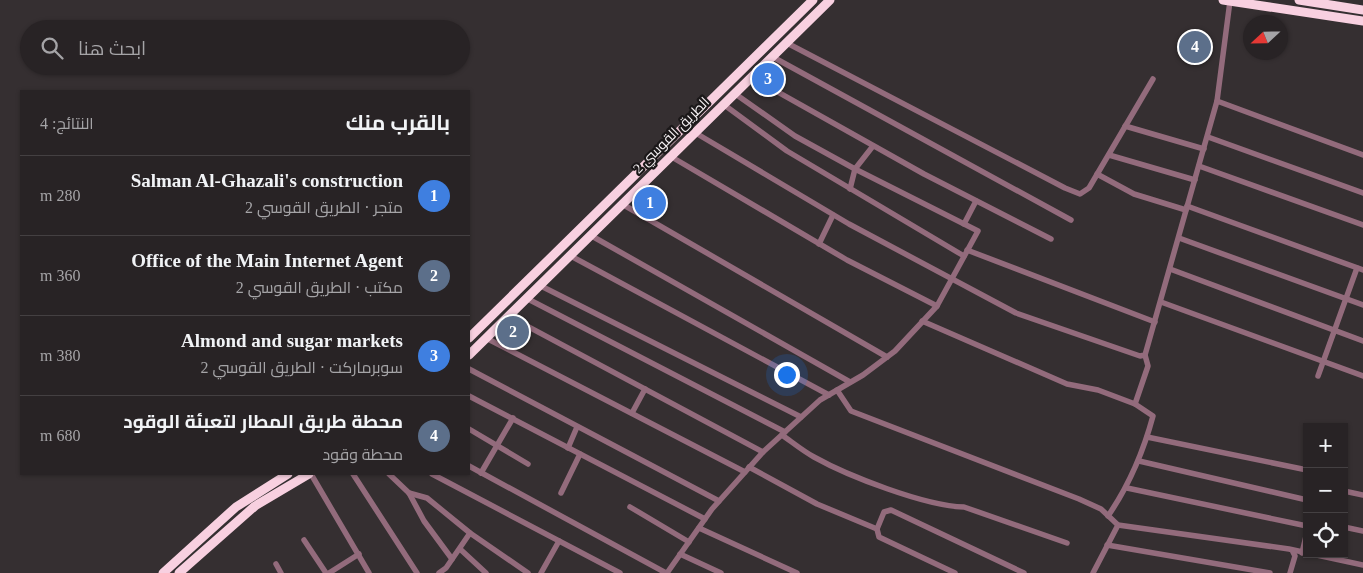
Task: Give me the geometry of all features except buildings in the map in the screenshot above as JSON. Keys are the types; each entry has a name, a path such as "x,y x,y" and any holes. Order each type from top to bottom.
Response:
{"highway":[{"name":"الطريق القوسي 2","path":"470,337 813,0"},
{"name":"الطريق القوسي 2","path":"470,354 830,0"},
{"path":"1226,0 1363,21"},
{"path":"1299,0 1363,10"},
{"path":"618,192 623,202"},
{"path":"606,204 613,212"},
{"path":"163,573 236,507 286,475"},
{"path":"179,573 190,569 255,506 308,475"}],"street":[{"path":"1135,404 1148,366 1145,355 1218,101 1226,0"},
{"path":"786,42 1080,194 1089,188 1153,79"},
{"path":"771,56 1071,220"},
{"path":"750,77 873,146 1051,240"},
{"path":"470,467 667,573 719,501 763,452 801,417 829,395 887,357 937,306 978,230 855,169 795,136 734,93"},
{"path":"1218,101 1363,155"},
{"path":"723,104 787,152 966,253 1155,322"},
{"path":"1125,126 1204,149"},
{"path":"694,132 833,215 950,280 1016,313 1140,356 1145,355"},
{"path":"1208,137 1363,194"},
{"path":"850,189 855,169 873,146"},
{"path":"1109,155 1195,180"},
{"path":"670,156 819,244 937,306"},
{"path":"1199,166 1363,225"},
{"path":"1097,174 1134,194 1187,208 1360,269 1346,299 1318,376"},
{"path":"964,224 976,201"},
{"path":"623,202 887,357"},
{"path":"819,244 833,215"},
{"path":"590,235 850,382"},
{"path":"1178,238 1363,305"},
{"path":"569,255 829,395"},
{"path":"1170,269 1363,341"},
{"path":"539,285 801,417"},
{"path":"526,298 783,434 813,457 888,488 949,507 964,507 1067,543"},
{"path":"1161,302 1363,376"},
{"path":"508,316 763,452"},
{"path":"922,322 1067,384 1098,390 1135,404 1152,416 1139,461 1127,488 1108,516"},
{"path":"486,338 632,413 817,504 877,529"},
{"path":"470,370 719,501"},
{"path":"632,413 644,389"},
{"path":"837,390 851,411 1079,499 1101,509 1118,525 1290,549 1293,552 1302,554 1363,565"},
{"path":"470,396 705,519"},
{"path":"481,473 513,418"},
{"path":"568,448 577,427"},
{"path":"470,430 528,464"},
{"path":"1147,437 1303,469"},
{"path":"561,493 580,454"},
{"path":"1139,461 1303,499"},
{"path":"311,475 369,573"},
{"path":"354,475 417,573"},
{"path":"390,475 409,493 424,521 452,559"},
{"path":"434,475 620,573"},
{"path":"1127,488 1303,525"},
{"path":"1348,492 1363,495"},
{"path":"409,493 427,498 470,533 528,573"},
{"path":"630,507 689,542"},
{"path":"955,573 879,537 877,529 884,512 890,510 1024,573"},
{"path":"1100,573 1093,572 1118,525"},
{"path":"699,528 797,573"},
{"path":"1348,528 1363,531"},
{"path":"438,573 448,570 452,559 470,533"},
{"path":"304,540 328,573 359,554"},
{"path":"541,573 559,541"},
{"path":"1107,546 1270,573"},
{"path":"460,549 486,573"},
{"path":"1302,554 1303,550"},
{"path":"1290,573 1295,556 1293,552"},
{"path":"680,554 720,573"},
{"path":"276,564 281,573"}],"place":[{"name":"محطة طريق المطار لتعبئة الوقود","path":"1195,47"},
{"name":"Almond and sugar markets","path":"768,79"},
{"name":"Salman Al-Ghazali's construction","path":"650,203"},
{"name":"Office of the Main Internet Agent","path":"513,332"}]}
